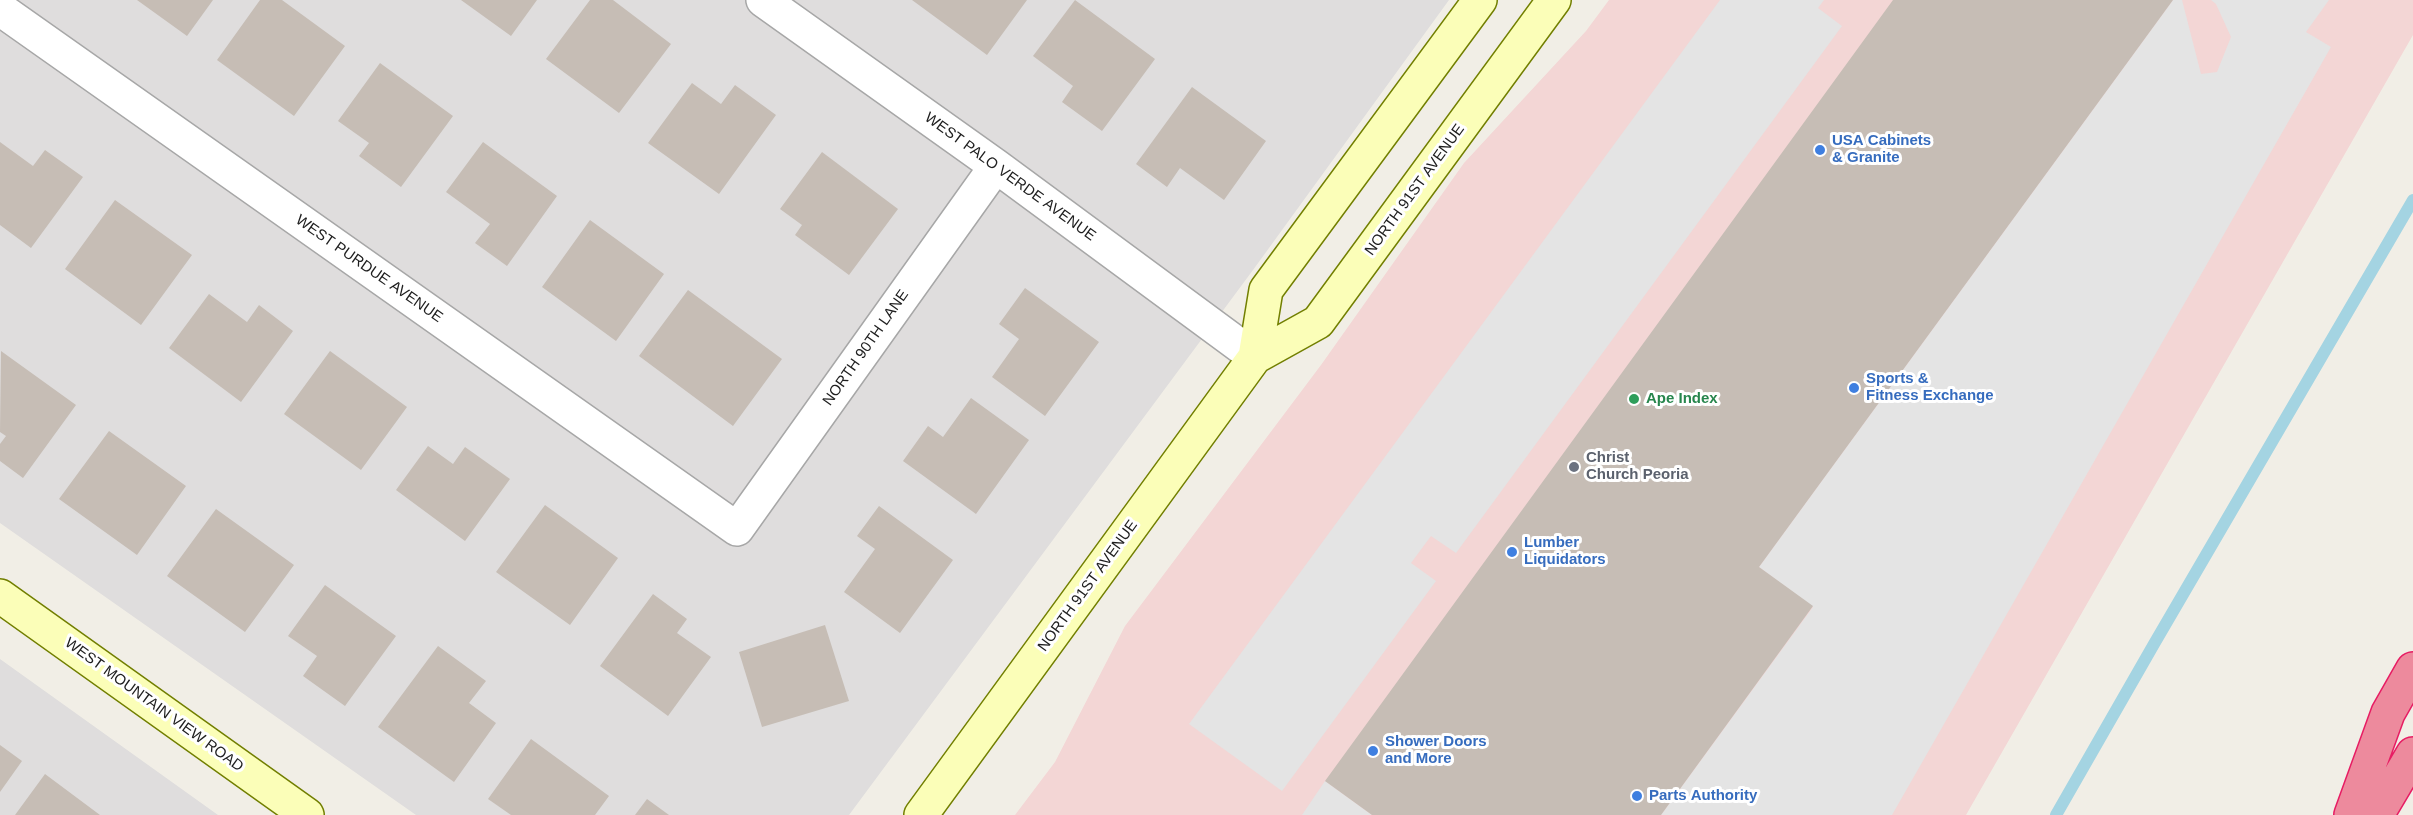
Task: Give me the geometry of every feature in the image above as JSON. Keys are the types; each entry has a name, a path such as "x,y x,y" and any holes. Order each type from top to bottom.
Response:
{"highway":[{"path":"2351,815 2388,713 2413,669"},
{"path":"2377,815 2413,754"}],"main road":[{"name":"NORTH 91ST AVENUE","path":"1254,357 1266,290 1480,0"},
{"name":"NORTH 91ST AVENUE","path":"921,815 1254,357 1318,322 1554,0"},
{"name":"WEST MOUNTAIN VIEW ROAD","path":"0,596 307,815"}],"street":[{"name":"WEST PALO VERDE AVENUE","path":"763,0 996,166 1254,357"},
{"name":"WEST PURDUE AVENUE","path":"0,9 737,530"},
{"name":"NORTH 90TH LANE","path":"737,530 996,166"}],"shaded area":[{"path":"0,0 1449,0 1253,270 849,815 416,815 0,523"},
{"path":"1609,0 2413,0 2413,35 1966,815 1015,815 1055,762 1125,626 1321,365 1464,163 1586,31"},
{"path":"1720,0 1824,0 1818,8 1842,26 1456,553 1431,536 1411,563 1436,581 1282,791 1189,724"},
{"path":"2173,0 2182,0 2201,74 2217,72 2231,37 2216,4 2211,0 2329,0 2306,32 2331,47 1892,815 1661,815 1813,607 1759,567"},
{"path":"0,659 218,815 0,815"},
{"path":"1325,781 1372,815 1302,815"}],"building":[{"path":"137,0 213,0 187,36"},
{"path":"260,0 282,0 345,46 294,116 217,60"},
{"path":"461,0 537,0 511,36"},
{"path":"590,0 613,0 671,44 619,113 546,59"},
{"path":"912,0 1027,0 987,55"},
{"path":"1075,0 1155,59 1102,131 1062,102 1073,86 1033,56"},
{"path":"1893,0 2173,0 1759,567 1813,606 1661,815 1372,815 1325,781"},
{"path":"380,63 453,116 401,187 359,156 369,143 338,121"},
{"path":"692,83 721,104 735,85 776,115 719,194 648,143"},
{"path":"1192,87 1266,141 1224,200 1180,168 1167,187 1136,164"},
{"path":"0,142 33,166 45,150 83,177 31,248 0,225"},
{"path":"483,142 557,196 507,266 475,243 490,224 446,192"},
{"path":"822,152 898,209 849,275 795,235 802,225 780,209"},
{"path":"115,200 192,255 141,325 65,269"},
{"path":"590,220 664,274 616,341 542,287"},
{"path":"1025,288 1099,342 1045,416 992,377 1019,339 999,324"},
{"path":"688,290 782,359 733,426 639,356"},
{"path":"209,294 247,322 259,305 293,331 241,402 169,348"},
{"path":"1,351 76,405 23,478 0,461 0,444 6,436 0,432"},
{"path":"330,351 407,407 361,470 284,414"},
{"path":"971,398 1029,440 976,514 903,461 928,426 943,437"},
{"path":"109,431 186,486 137,555 59,499"},
{"path":"428,446 453,464 465,447 510,479 465,541 396,490"},
{"path":"545,505 618,558 570,625 496,572"},
{"path":"879,506 953,560 900,633 844,592 875,549 857,536"},
{"path":"216,509 294,565 245,632 167,576"},
{"path":"325,585 396,636 345,706 303,676 317,656 288,636"},
{"path":"653,594 687,619 677,633 711,657 668,716 600,666"},
{"path":"825,625 849,701 762,727 739,652"},
{"path":"438,646 486,681 469,703 496,723 454,782 378,727"},
{"path":"531,739 609,796 595,815 511,815 488,799"},
{"path":"0,745 22,761 0,792"},
{"path":"45,774 100,815 15,815"},
{"path":"647,799 669,815 635,815"}],"waterway":[{"path":"2056,815 2413,200"}],"place":[{"name":"USA Cabinets & Granite","path":"1820,150"},
{"name":"Sports & Fitness Exchange","path":"1854,388"},
{"name":"Ape Index","path":"1634,399"},
{"name":"Christ Church Peoria","path":"1574,467"},
{"name":"Lumber Liquidators","path":"1512,552"},
{"name":"Shower Doors and More","path":"1373,751"},
{"name":"Parts Authority","path":"1637,796"}]}
